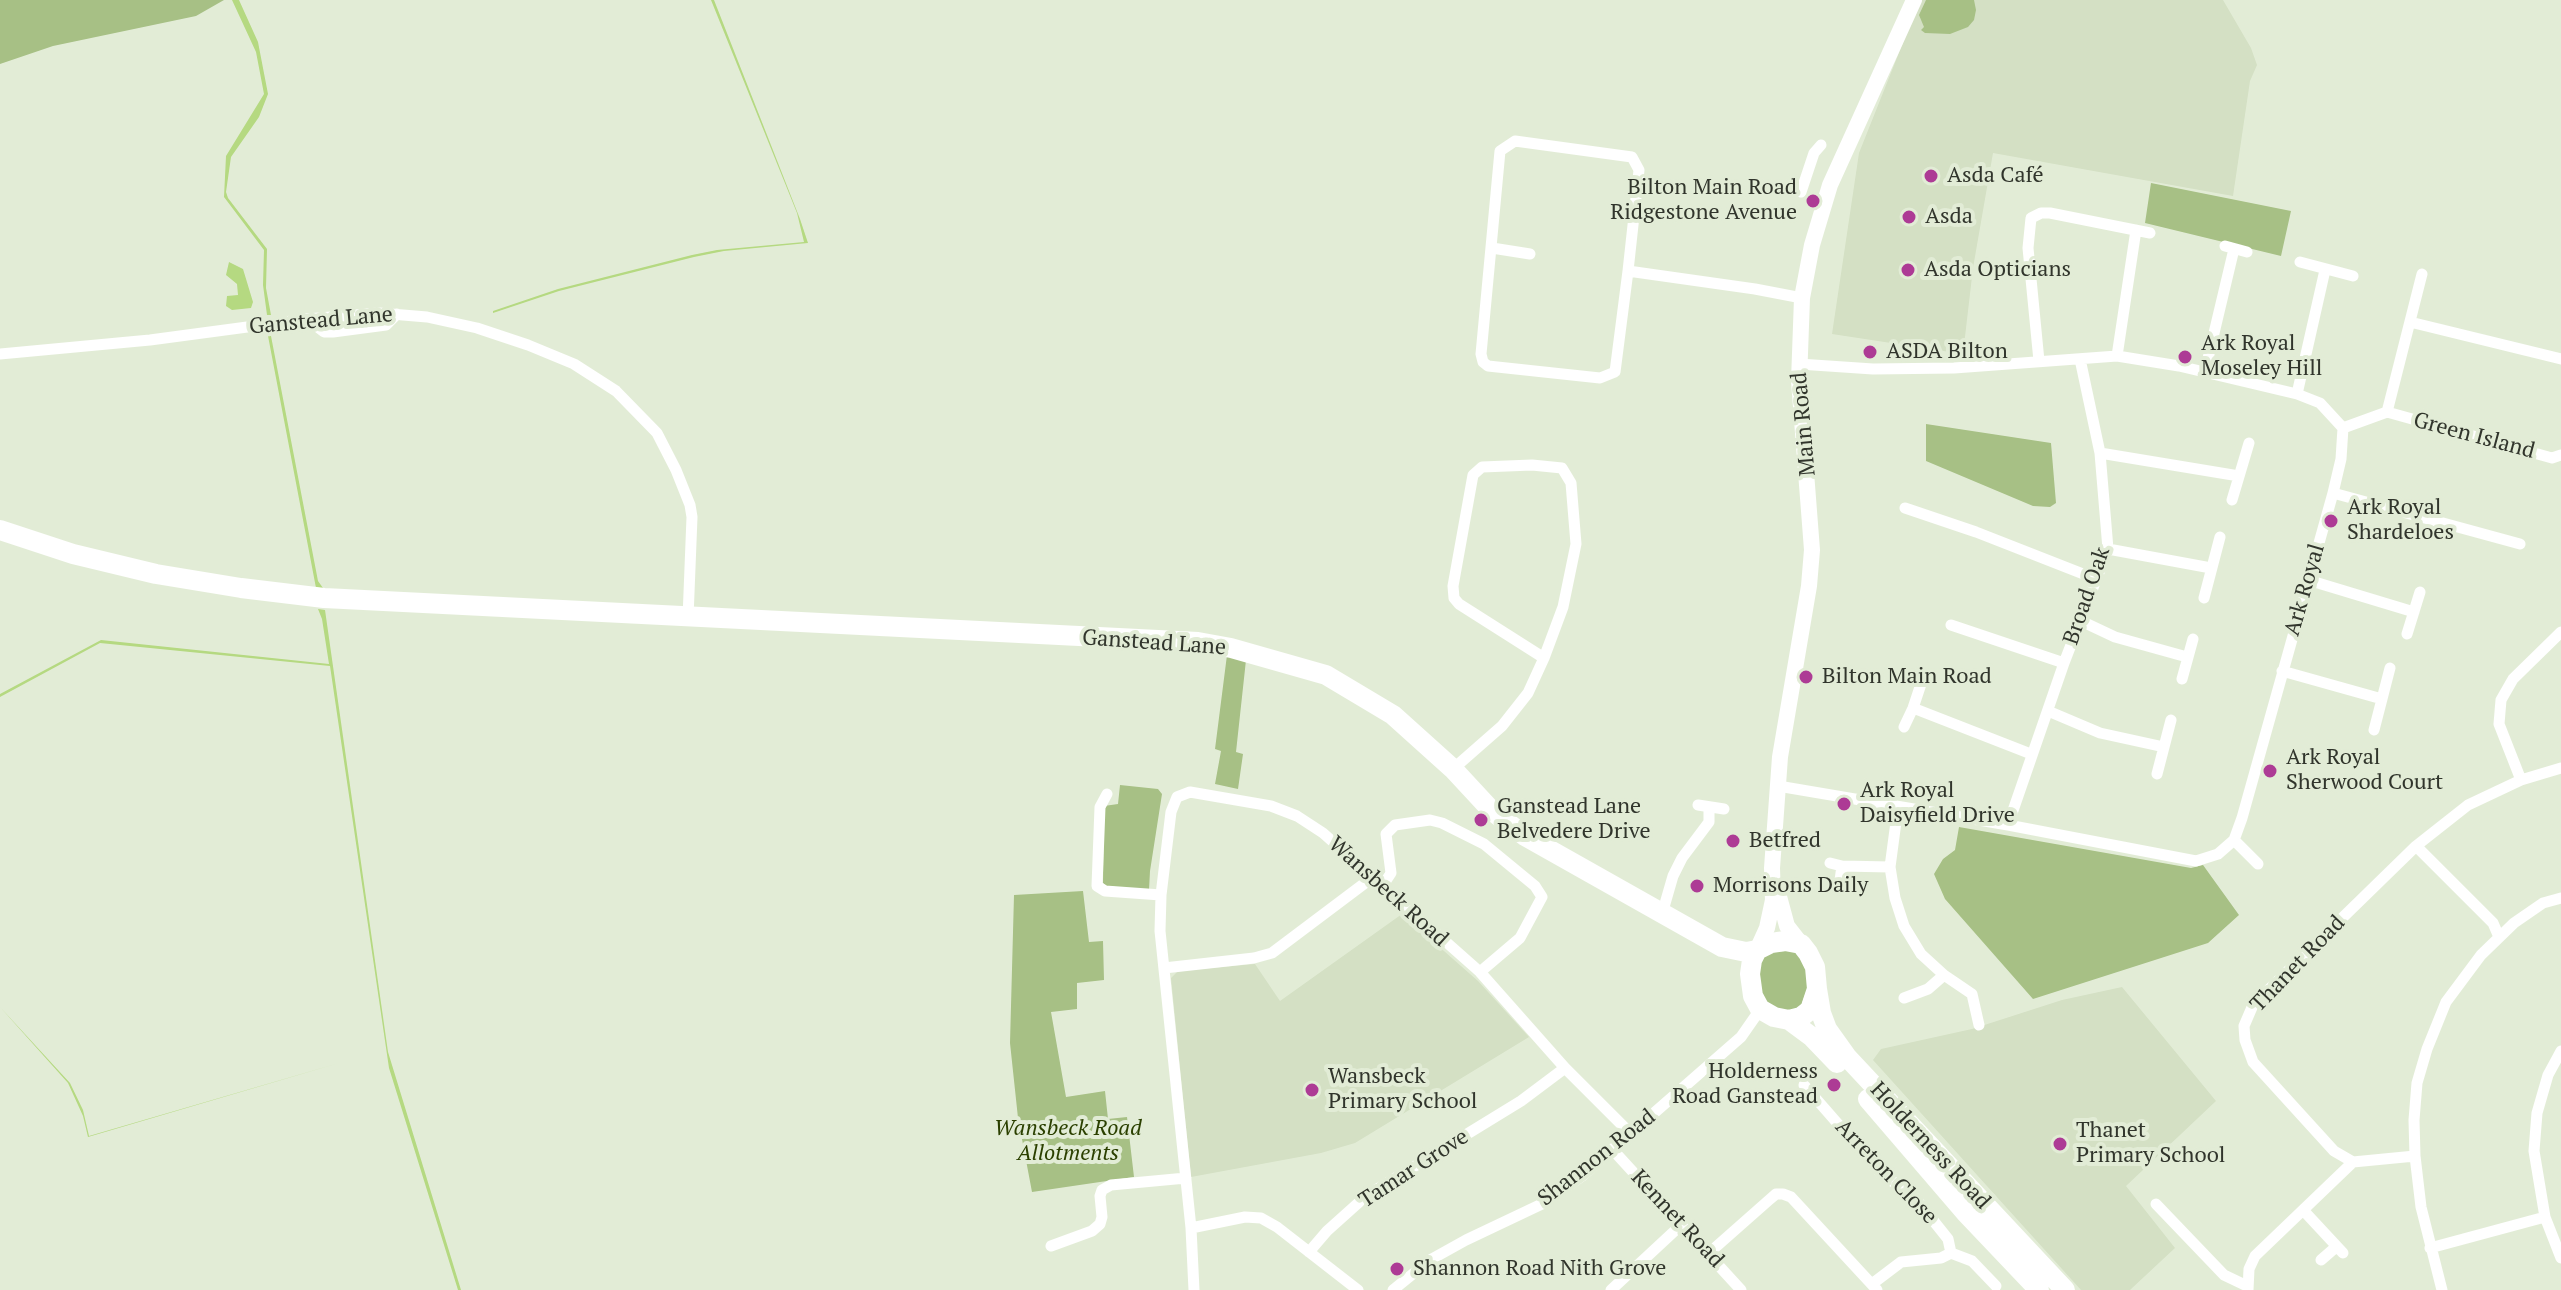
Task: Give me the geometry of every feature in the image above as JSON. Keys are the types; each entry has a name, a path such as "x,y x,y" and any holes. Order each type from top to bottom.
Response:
{"highway":[{"name":"Ganstead Lane","path":"0,530 114,564 283,594 368,602 1198,642 1231,648 1326,675 1393,715 1453,769 1491,810 1525,836 1722,947 1746,952 1757,950"},
{"path":"1776,942 1801,944 1811,958 1817,989 1810,1010 1801,1017 1787,1020 1767,1014 1752,992 1750,966 1757,950 1776,942"},
{"name":"Ganstead Lane","path":"1722,947 1752,992"},
{"name":"Holderness Road","path":"1817,989 1827,1029 1847,1057 2065,1290"},
{"name":"Holderness Road","path":"1787,1020 1828,1052 1965,1212 2039,1290"}],"main road":[{"name":"Main Road","path":"1757,950 1770,918 1773,900 1772,868 1778,786 1812,550 1799,364 1802,298 1812,245 1830,185 1914,0"},
{"name":"Main Road","path":"1772,868 1787,926 1801,944"}],"street":[{"path":"1515,141 1632,157 1639,170 1628,271 1615,372 1600,378 1488,366 1483,362 1481,354 1500,151 1515,141"},
{"path":"1801,192 1814,153 1821,145"},
{"path":"2039,361 2028,248 2031,218 2050,213 2150,233"},
{"path":"2117,356 2136,230"},
{"path":"1492,248 1534,254"},
{"path":"2205,371 2230,248 2247,252"},
{"path":"2300,262 2353,276"},
{"path":"2297,394 2325,270"},
{"path":"1628,271 1802,298"},
{"name":"Green Island","path":"2387,412 2424,280"},
{"name":"Ganstead Lane","path":"0,354 150,340 307,319 397,314 477,328 551,355 574,364 605,384 657,433 690,505 688,618"},
{"path":"2410,322 2561,359"},
{"path":"1799,364 1873,369 1991,366 2117,356 2205,371 2297,394 2320,403 2343,428"},
{"name":"Broad Oak","path":"2008,825 2031,754 2108,549 2100,453 2080,359"},
{"name":"Green Island","path":"2343,428 2387,412 2552,458 2561,455"},
{"name":"Ark Royal","path":"2234,840 2333,493 2341,459 2343,428"},
{"path":"2232,500 2249,443"},
{"path":"2100,453 2239,476"},
{"path":"1453,769 1502,726 1528,693 1544,658 1563,607 1576,544 1571,483 1562,468 1532,465 1482,467 1473,475 1453,586 1454,598 1544,658"},
{"path":"2333,493 2514,542 2504,553"},
{"path":"1905,508 1922,520 1980,533 2096,579"},
{"path":"2204,598 2220,537"},
{"path":"2108,549 2211,568"},
{"path":"2308,580 2414,612"},
{"path":"2407,634 2420,592"},
{"path":"2081,621 2115,637 2187,657"},
{"path":"1957,631 2064,663"},
{"path":"2521,780 2499,724 2501,700 2513,679 2561,632"},
{"path":"2182,679 2193,639"},
{"path":"2374,730 2390,668"},
{"path":"2282,671 2382,699"},
{"path":"1904,727 1921,684"},
{"path":"1913,708 2031,754"},
{"path":"2048,711 2100,733 2164,747"},
{"path":"2157,774 2171,720"},
{"name":"Thanet Road","path":"2353,1162 2334,1151 2253,1062 2245,1040 2244,1026 2253,1005 2416,846 2468,805 2521,780 2561,768"},
{"path":"1778,786 2196,861 2218,854 2234,840 2258,864"},
{"name":"Wansbeck Road","path":"1194,1290 1191,1228 1160,931 1171,812 1177,797 1190,792 1271,806 1297,816 1323,833 1480,972 1565,1068 1630,1133"},
{"path":"1107,794 1100,807 1097,886 1105,891 1161,895"},
{"path":"1662,914 1673,876 1682,858 1709,822 1704,807 1724,809"},
{"path":"1898,807 1890,867 1904,926 1921,954 1972,994 1979,1025"},
{"path":"1164,968 1254,958 1272,953 1391,873 1386,834 1395,825 1430,820 1484,844 1535,886 1542,897 1520,938 1480,972"},
{"path":"2416,846 2493,923 2499,937"},
{"path":"1830,863 1890,867"},
{"path":"1840,880 1842,866"},
{"path":"2442,1290 2421,1207 2415,1156 2417,1083 2427,1049 2446,1002 2481,955 2543,903 2561,898"},
{"path":"1901,1000 1928,989 1944,975"},
{"path":"1747,1031 1757,1014 1752,992"},
{"name":"Shannon Road","path":"1393,1290 1430,1260 1454,1246 1544,1203 1582,1176 1747,1031 1787,1020"},
{"path":"2561,1051 2548,1075 2537,1113 2534,1151 2545,1217 2561,1258"},
{"name":"Tamar Grove","path":"1309,1252 1366,1196 1521,1101 1565,1068"},
{"name":"Arreton Close","path":"1804,1085 1816,1093 1880,1172 1916,1199 1948,1239 1951,1253"},
{"name":"Kennet Road","path":"1612,1149 1741,1290"},
{"path":"2156,1204 2224,1275 2247,1288 2255,1256 2353,1162 2415,1156"},
{"path":"1051,1246 1092,1231 1100,1224 1100,1196 1102,1190 1111,1185 1186,1178"},
{"path":"1709,1253 1776,1194 1783,1194 1791,1197 1875,1287"},
{"path":"2303,1210 2340,1250 2321,1260"},
{"path":"1191,1228 1245,1217 1261,1218 1358,1290"},
{"path":"2430,1248 2545,1217"},
{"path":"1611,1290 1681,1225"},
{"name":"Arreton Close","path":"1875,1287 1901,1262 1941,1258 1951,1253 1972,1261 1996,1286"}],"shaded area":[{"path":"232,0 239,0 258,42 268,94 259,117 231,157 226,192 267,249 266,288 271,315 267,315 263,285 264,250 224,197 226,156 264,94 256,52"},
{"path":"711,0 714,0 800,219 808,243 694,257 559,291 493,313 558,289 692,255 717,250 804,242 797,213"},
{"path":"1920,0 2223,0 2251,48 2257,65 2250,81 2233,196 1993,153 1973,268 1963,354 1832,334 1859,153"},
{"path":"229,262 243,269 253,302 251,308 232,310 226,306 227,296 238,295 237,284 226,275"},
{"path":"268,336 271,336 318,581 323,588 316,588"},
{"path":"318,609 325,610 388,1052 461,1290 458,1290 389,1068 330,666 100,643 0,697 0,694 101,640 329,664"},
{"name":"Wansbeck Primary School","path":"1402,914 1478,981 1529,1037 1355,1143 1321,1153 1191,1177 1171,978 1178,971 1255,964 1280,1001"},
{"name":"Thanet Primary School","path":"2122,987 2216,1101 2126,1186 2175,1248 2130,1290 2081,1290 1873,1060 1881,1049 1972,1029 2062,1000"},
{"path":"0,1007 70,1083 83,1110 89,1136 339,1063 88,1137 83,1116 68,1083"}],"green space":[{"path":"0,0 224,0 196,16 53,46 0,64"},
{"path":"1926,0 1974,0 1974,20 1968,27 1950,34 1925,33 1921,30 1924,27 1919,15"},
{"path":"2151,183 2291,211 2281,256 2145,223"},
{"path":"1926,424 2051,443 2056,503 2050,507 2033,506 1926,461"},
{"path":"1227,655 1246,660 1236,752 1243,754 1238,789 1215,784 1221,751 1215,749"},
{"path":"1120,785 1158,789 1162,794 1149,890 1106,886 1103,883 1104,806 1118,804"},
{"path":"1959,827 2191,868 2203,865 2239,915 2208,943 2033,999 1945,899 1934,874 1943,859 1955,850"},
{"name":"Wansbeck Road Allotments","path":"1083,891 1089,942 1103,941 1104,980 1077,983 1077,1009 1051,1012 1066,1097 1105,1091 1108,1119 1127,1117 1134,1177 1032,1192 1018,1118 1010,1043 1014,895"},
{"path":"1796,950 1811,978 1801,1006 1790,1011 1772,1009 1757,990 1756,975 1764,953"}],"place":[{"name":"Asda Café","path":"1931,176"},
{"name":"Bilton Main Road Ridgestone Avenue","path":"1813,201"},
{"name":"Asda","path":"1909,217"},
{"name":"Asda Opticians","path":"1908,270"},
{"name":"ASDA Bilton","path":"1870,352"},
{"name":"Ark Royal Moseley Hill","path":"2185,357"},
{"name":"Ark Royal Shardeloes","path":"2331,521"},
{"name":"Bilton Main Road","path":"1806,677"},
{"name":"Ark Royal Sherwood Court","path":"2270,771"},
{"name":"Ark Royal Daisyfield Drive","path":"1844,804"},
{"name":"Ganstead Lane Belvedere Drive","path":"1481,820"},
{"name":"Betfred","path":"1733,841"},
{"name":"Morrisons Daily","path":"1697,886"},
{"name":"Holderness Road Ganstead","path":"1834,1085"},
{"name":"Wansbeck Primary School","path":"1312,1090"},
{"name":"Thanet Primary School","path":"2060,1144"},
{"name":"Shannon Road Nith Grove","path":"1397,1269"}]}
